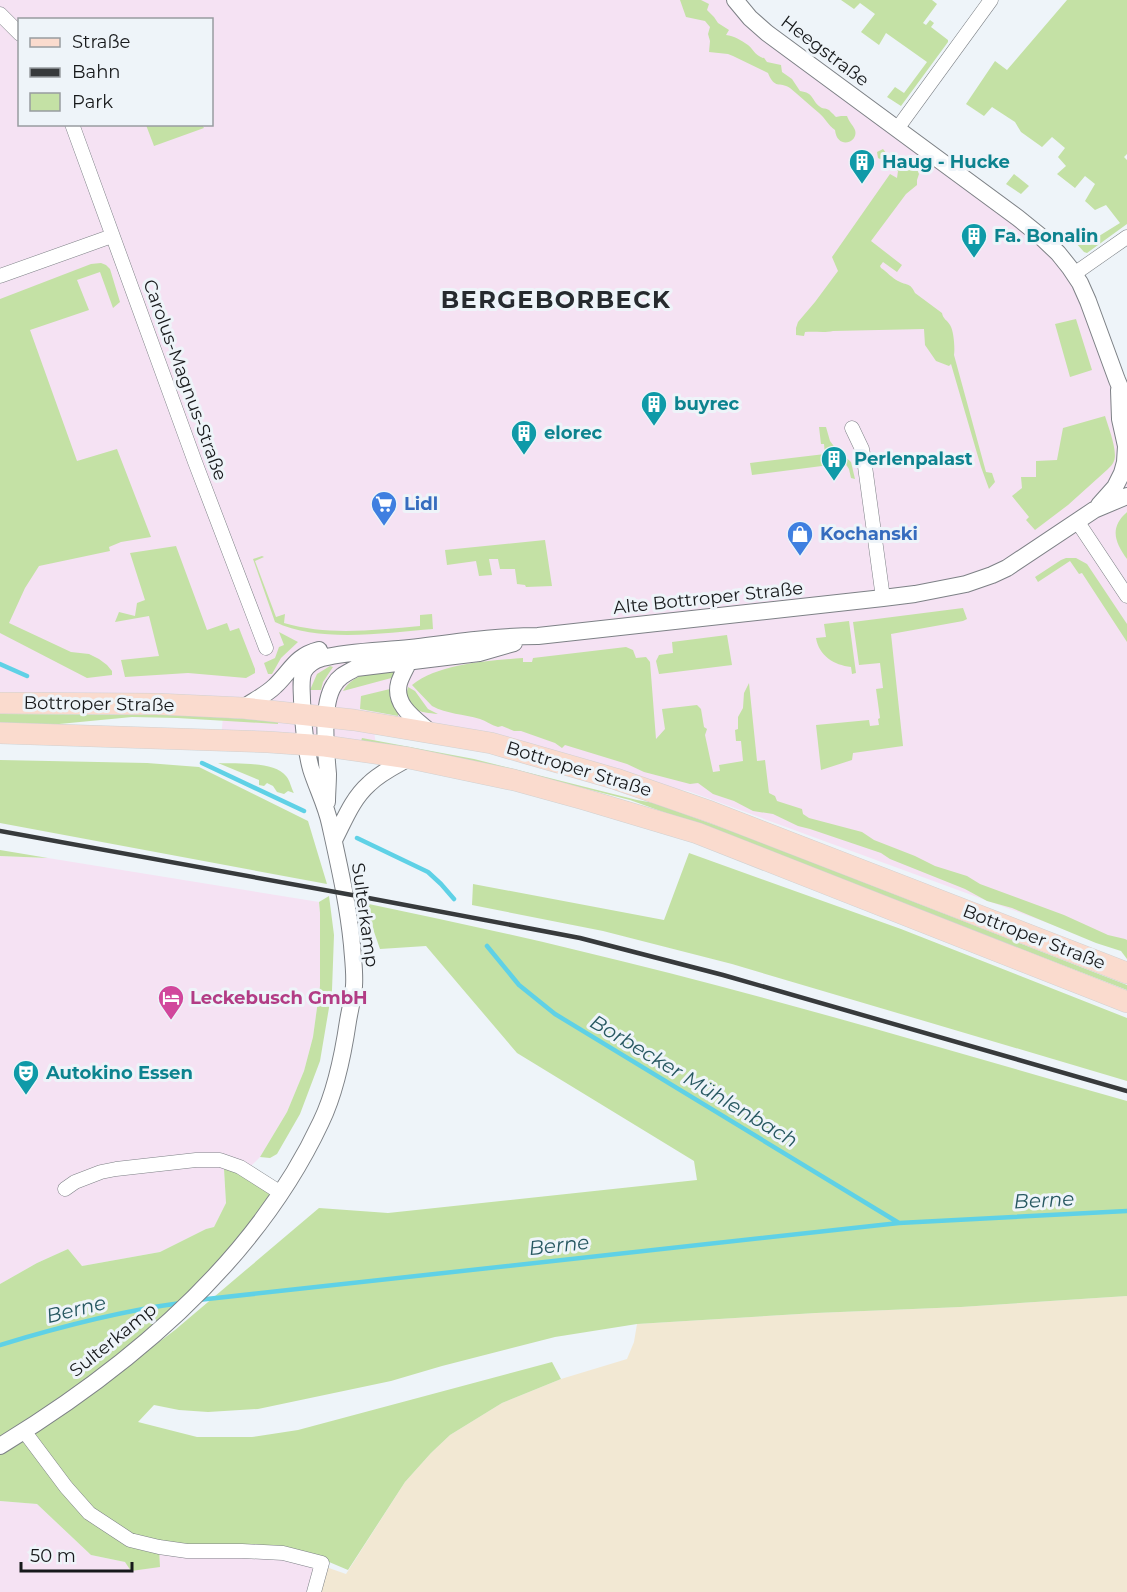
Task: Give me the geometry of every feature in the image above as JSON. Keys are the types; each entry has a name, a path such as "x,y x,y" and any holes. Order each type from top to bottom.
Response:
{"main road":[{"name":"Bottroper Straße","path":"0,703 157,704 243,708 354,720 490,743 616,779 692,805 1127,973"},
{"name":"Bottroper Straße","path":"0,733 315,745 409,758 526,783 697,834 1127,1002"}],"street":[{"name":"Heegstraße","path":"735,0 767,33 1029,226 1058,254 1074,274 1088,301 1127,403"},
{"path":"897,129 991,0"},
{"path":"0,14 18,32"},
{"name":"Carolus-Magnus-Straße","path":"73,126 266,648"},
{"path":"0,276 112,236"},
{"path":"1074,274 1127,237"},
{"name":"Heegstraße","path":"1119,385 1120,418 1126,452 1123,486"},
{"path":"852,428 864,459 883,598"},
{"name":"Alte Bottroper Straße","path":"303,714 302,679 305,669 312,662 321,658 507,636 538,636 883,598 966,584 992,575 1021,559 1094,510 1123,486"},
{"path":"1077,521 1127,596"},
{"name":"Alte Bottroper Straße","path":"326,718 329,696 333,687 346,673 356,669 479,653 538,636"},
{"name":"Alte Bottroper Straße","path":"243,708 274,687 292,665 310,652 331,650 346,654"},
{"path":"409,662 400,682 398,696 408,712 431,733"},
{"name":"Sulterkamp","path":"0,1446 123,1361 208,1283 235,1253 281,1193 322,1121 338,1075 354,985 349,920 327,809 328,776 303,714"},
{"name":"Sulterkamp","path":"315,745 326,718"},
{"path":"334,840 352,804 366,786 409,758"},
{"path":"65,1189 75,1182 101,1172 117,1169 196,1160 220,1160 240,1167 281,1193"},
{"path":"24,1431 88,1513 130,1540 187,1551 282,1553 322,1563 314,1592"}],"shaded area":[{"path":"0,0 735,0 1067,264 1127,403 1127,512 1119,546 1127,559 1127,952 688,791 421,738 374,731 377,752 221,738 223,717 0,701"},
{"path":"0,856 48,858 319,902 320,986 313,1037 304,1071 287,1112 260,1157 248,1169 224,1170 226,1203 214,1227 160,1252 82,1266 68,1249 0,1284"},
{"path":"1127,1296 1127,1592 318,1592 326,1567 346,1574 405,1482 450,1435 502,1403 561,1379 627,1359 634,1342 637,1324"},
{"path":"0,1501 37,1504 91,1555 125,1562 159,1549 242,1554 319,1564 311,1592 0,1592"}],"green space":[{"path":"680,0 701,0 709,4 707,10 718,23 729,30 726,35 745,43 767,62 781,65 782,72 792,79 800,91 810,95 821,107 829,110 836,117 847,116 855,130 854,138 847,142 840,140 835,130 821,115 790,88 773,82 768,73 728,54 709,52 710,27 705,21 686,17"},
{"path":"841,0 932,0 937,4 923,23 926,25 930,20 934,23 931,27 948,42 901,106 887,97 895,87 904,93 927,62 886,33 879,45 861,32 875,14 860,3 854,9"},
{"path":"1067,0 1127,0 1127,154 1124,157 1127,160 1127,224 1087,253 1076,243 1085,235 1091,241 1120,223 1106,205 1095,210 1085,201 1095,184 1085,176 1075,188 1057,174 1066,166 1058,157 1065,148 1052,137 1042,147 1021,132 1015,122 992,107 984,116 966,104 995,61 1007,70"},
{"path":"146,126 203,126 204,128 154,146"},
{"path":"883,149 894,160 914,165 919,174 917,185 906,194 871,241 902,265 897,272 883,262 881,268 896,280 910,286 915,293 942,313 949,323 954,340 954,355 986,472 992,473 995,482 989,489 951,364 949,366 936,361 925,345 924,329 805,332 804,336 796,335 798,322 838,271 832,257 890,174 897,178 898,171 889,163 878,158 877,152"},
{"path":"1014,174 1029,186 1021,194 1006,184"},
{"path":"101,263 110,269 120,302 113,308 100,272 77,280 89,310 30,330 77,461 117,449 151,537 121,542 109,547 110,551 39,566 25,588 9,623 71,652 89,654 99,659 112,671 112,675 87,678 0,633 0,299 91,264"},
{"path":"1076,319 1092,370 1070,377 1055,324"},
{"path":"1105,416 1114,445 1113,463 1068,505 1035,530 1026,520 1029,517 1012,496 1022,488 1021,477 1036,477 1036,461 1057,460 1063,428"},
{"path":"819,427 826,427 830,441 851,462 855,479 851,478 845,463 752,475 750,463 825,454"},
{"path":"1127,512 1127,559 1119,547 1116,529"},
{"path":"545,540 552,586 526,587 517,584 515,569 500,569 498,559 489,559 492,575 479,576 476,561 447,565 445,550"},
{"path":"176,546 207,630 227,623 230,631 239,628 255,673 246,678 188,673 125,677 121,660 159,656 149,616 115,622 119,612 135,616 137,603 145,600 130,553"},
{"path":"264,557 255,561 276,617 285,614 284,623 317,630 369,630 420,626 420,615 432,614 433,629 352,635 312,633 275,622 253,559"},
{"path":"1066,558 1076,558 1087,564 1127,624 1127,642 1082,573 1079,574 1070,561 1038,582 1035,577"},
{"path":"963,608 967,619 963,621 891,634 903,746 853,753 852,760 821,770 816,725 869,720 870,726 879,725 876,689 883,688 880,663 859,665 853,622"},
{"path":"849,621 856,673 852,674 851,667 833,662 824,655 816,638 826,637 824,624"},
{"path":"279,632 298,642 281,658 272,674 268,674 264,663 275,658 279,647 284,645"},
{"path":"727,635 732,665 659,674 656,661 659,655 673,653 672,642"},
{"path":"626,647 633,650 636,658 646,657 650,662 656,739 665,729 662,709 697,705 701,709 704,727 707,729 705,735 713,772 720,771 719,765 743,761 741,741 736,741 735,730 738,729 738,717 743,708 744,693 749,683 757,761 765,760 769,793 775,796 777,801 802,809 803,814 809,818 862,832 874,840 935,866 967,876 980,884 1064,915 1108,935 1125,939 1127,940 1127,959 1121,951 1012,908 987,901 965,889 890,859 881,853 798,826 773,814 753,811 713,794 698,783 690,784 644,772 627,764 565,745 562,748 555,743 521,731 498,727 480,719 438,709 432,706 412,685 436,672 465,664 523,658 523,662 532,662 533,658"},
{"path":"330,666 333,667 323,682 321,690 310,690 317,674"},
{"path":"396,669 395,677 343,691 360,676"},
{"path":"408,687 415,691 428,709 438,714 416,709 406,696"},
{"path":"390,689 392,703 398,716 360,709 361,696"},
{"path":"0,714 182,715 278,721 278,724 132,717 59,724 0,724"},
{"path":"362,738 474,759 654,803 748,837 1127,985 1127,990 727,835 630,800 504,768 361,741"},
{"path":"0,760 147,763 199,767 308,821 327,884 0,823"},
{"path":"218,763 255,764 281,771 289,780 294,793 277,792 267,783 264,786 259,785 259,780"},
{"path":"0,850 48,858 0,856"},
{"path":"689,853 901,929 1127,1018 1127,1081 732,964 603,931 472,905 473,884 664,920"},
{"path":"329,896 334,935 332,990 320,1061 300,1114 277,1154 270,1158 260,1157 287,1112 304,1071 313,1037 320,986 319,902"},
{"path":"364,903 646,967 1127,1101 1127,1296 637,1324 555,1337 391,1381 258,1409 208,1412 154,1405 138,1422 197,1437 252,1437 298,1430 552,1362 561,1379 502,1403 450,1435 405,1482 348,1570 322,1559 185,1546 130,1536 90,1510 28,1432 131,1363 175,1330 319,1208 388,1213 697,1180 694,1161 517,1053 426,946 380,949"},
{"path":"239,1168 279,1193 153,1333 0,1444 0,1284 68,1249 82,1266 160,1252 214,1227 226,1203 224,1169"},
{"path":"24,1434 86,1514 159,1549 160,1567 131,1571 125,1562 91,1555 37,1504 0,1501 0,1448"}],"waterway":[{"name":"Borbecker Mühlenbach","path":"0,664 27,676"},
{"name":"Borbecker Mühlenbach","path":"202,763 304,811"},
{"name":"Borbecker Mühlenbach","path":"357,838 428,872 454,899"},
{"name":"Borbecker Mühlenbach","path":"487,946 519,985 555,1014 899,1223"},
{"name":"Berne","path":"198,1300 899,1223 1127,1211"},
{"name":"Berne","path":"0,1345 90,1320 181,1303"}],"railway":[{"path":"0,831 580,938 723,975 1127,1091"}],"place":[{"name":"Haug - Hucke","path":"862,185"},
{"name":"Fa. Bonalin","path":"974,259"},
{"name":"buyrec","path":"654,427"},
{"name":"elorec","path":"524,456"},
{"name":"Perlenpalast","path":"834,482"},
{"name":"Lidl","path":"384,527"},
{"name":"Kochanski","path":"800,557"},
{"name":"Leckebusch GmbH","path":"171,1021"},
{"name":"Autokino Essen","path":"26,1096"}],"district":[{"name":"BERGEBORBECK","path":"556,300"}]}
